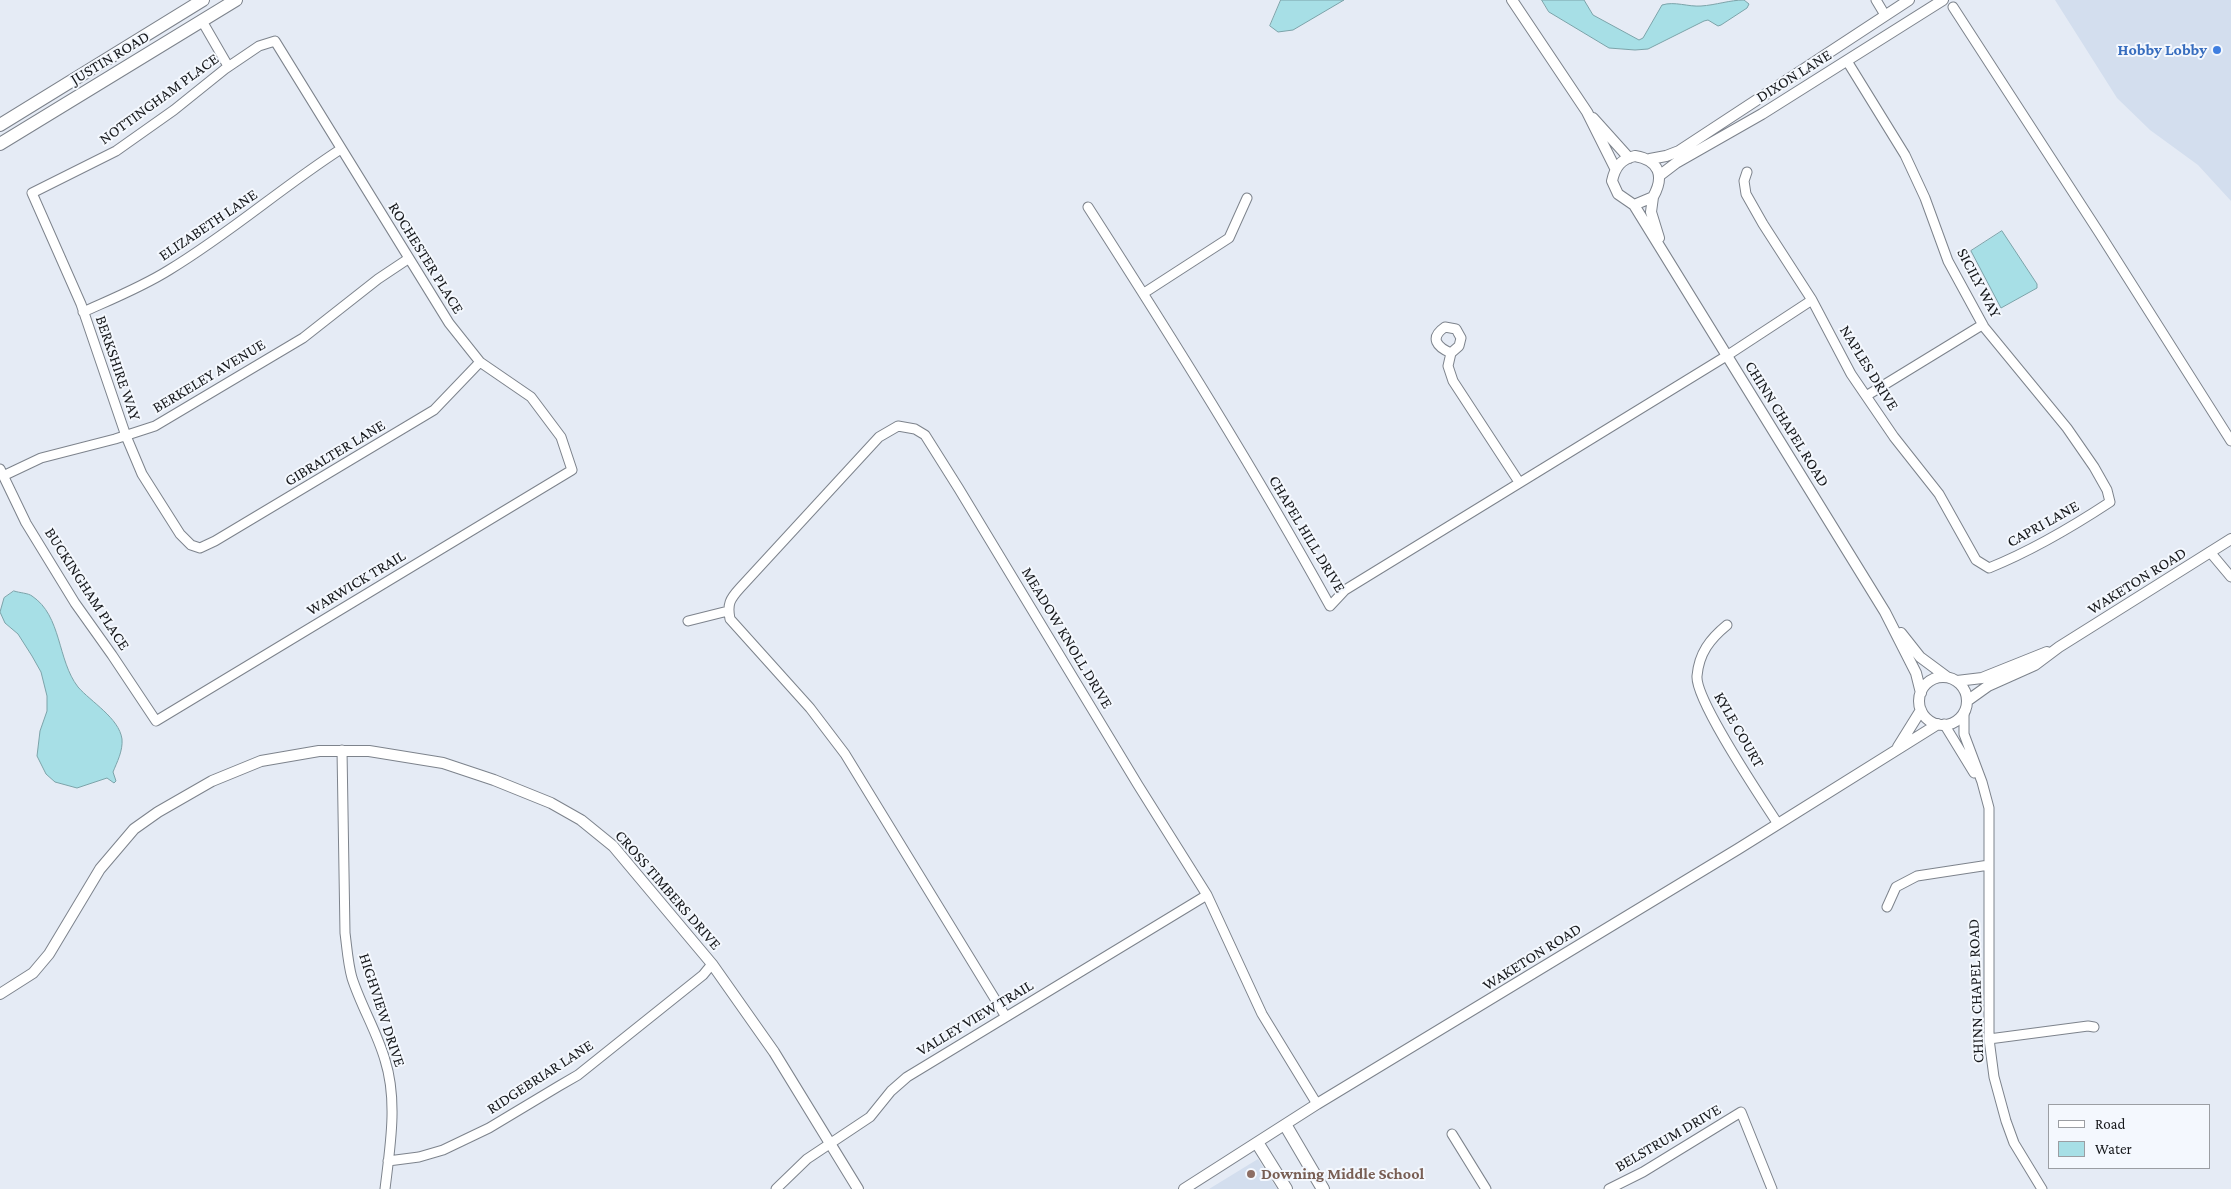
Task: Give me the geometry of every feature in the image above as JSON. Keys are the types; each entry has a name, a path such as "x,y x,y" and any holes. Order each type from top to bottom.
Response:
{"main road":[{"name":"JUSTIN ROAD","path":"0,125 203,0"},
{"name":"JUSTIN ROAD","path":"0,144 236,0"},
{"path":"1286,1126 1323,1189"},
{"path":"1258,1144 1286,1189"}],"street":[{"path":"1512,0 1587,112 1615,168 1612,181 1618,194 1634,205 1653,196 1660,182 1650,159 1636,156 1629,158 1615,168"},
{"path":"1876,0 1885,16"},
{"name":"DIXON LANE","path":"1650,159 1679,151 1909,0"},
{"name":"DIXON LANE","path":"1659,176 1676,163 1762,114 1943,0"},
{"path":"1953,7 2231,441"},
{"path":"202,21 228,66"},
{"name":"NOTTINGHAM PLACE","path":"32,193 116,151 174,110 228,66 259,46 275,41"},
{"name":"ROCHESTER PLACE","path":"275,41 449,323 480,362 531,396 561,437 572,470"},
{"name":"SICILY WAY","path":"1847,61 1905,155 1925,198 1948,260 1982,325 2067,428 2107,490 2110,502"},
{"path":"1587,112 1629,158"},
{"name":"ELIZABETH LANE","path":"83,312 133,290 168,271 220,237 302,175 341,150"},
{"name":"NAPLES DRIVE","path":"1748,172 1744,181 1746,194 1812,300 1851,374 1894,437 1939,494 1976,560 1989,568"},
{"name":"BERKSHIRE WAY","path":"32,193 83,312 126,436 142,474 180,534 191,545"},
{"name":"CHINN CHAPEL ROAD","path":"1653,196 1651,212 1664,251"},
{"path":"1144,293 1229,238 1247,198"},
{"name":"CHINN CHAPEL ROAD","path":"1634,205 1885,612 1916,673 1920,693"},
{"name":"CHAPEL HILL DRIVE","path":"1088,207 1144,293 1292,539 1330,606 1345,590 1728,355 1812,300"},
{"name":"BERKELEY AVENUE","path":"2,472 41,458 126,436 155,426 303,338 378,279 408,259"},
{"path":"1866,396 1982,325"},
{"path":"1451,353 1448,366 1453,381 1519,482"},
{"name":"GIBRALTER LANE","path":"191,545 200,548 216,542 434,410 480,362"},
{"name":"MEADOW KNOLL DRIVE","path":"728,611 729,601 740,588 879,437 898,426 916,429 930,441 1138,785 1207,895 1262,1014 1318,1104"},
{"name":"WARWICK TRAIL","path":"156,721 572,470"},
{"name":"BUCKINGHAM PLACE","path":"2,472 26,523 75,604 112,654 156,721"},
{"name":"CAPRI LANE","path":"1989,568 2079,522 2110,502"},
{"name":"WAKETON ROAD","path":"1967,701 1988,686 2035,665 2059,647 2231,539"},
{"path":"2210,552 2231,577"},
{"path":"688,621 728,611 730,619 810,708 845,754 1006,1017"},
{"name":"CHINN CHAPEL ROAD","path":"1885,612 1920,657 1952,679"},
{"name":"KYLE COURT","path":"1727,625 1710,638 1702,656 1696,678 1702,698 1778,824"},
{"name":"WAKETON ROAD","path":"1952,679 1974,680 1994,674 2059,647"},
{"path":"1952,679 1964,690 1967,701 1964,712 1955,721 1941,724 1928,719 1921,710 1920,693 1932,680 1952,679"},
{"name":"WAKETON ROAD","path":"1896,750 1921,710"},
{"name":"CHINN CHAPEL ROAD","path":"1964,712 1964,734 1982,782 1989,808 1989,1039 1994,1077 2006,1121 2022,1158 2042,1189"},
{"name":"CHINN CHAPEL ROAD","path":"1941,724 1982,782"},
{"name":"WAKETON ROAD","path":"1184,1189 1258,1144 1318,1104 1941,724"},
{"name":"HIGHVIEW DRIVE","path":"342,750 346,943 352,978 386,1061 391,1089 385,1189"},
{"name":"CROSS TIMBERS DRIVE","path":"0,994 33,973 49,954 100,869 134,829 158,812 212,781 261,761 319,751 369,751 423,758 455,766 551,803 581,820 613,846 712,964 774,1052 858,1189"},
{"path":"1887,906 1896,887 1917,876 1989,865"},
{"name":"VALLEY VIEW TRAIL","path":"776,1189 807,1158 870,1117 891,1091 908,1076 1207,895"},
{"name":"RIDGEBRIAR LANE","path":"388,1161 419,1157 443,1150 489,1128 559,1086 606,1052 703,975 712,964"},
{"path":"1989,1039 2088,1026 2094,1027"},
{"name":"BELSTRUM DRIVE","path":"1609,1189 1643,1172 1741,1112 1772,1189"},
{"path":"1452,1134 1486,1189"}],"shaded area":[{"path":"2055,0 2231,0 2231,201 2198,165 2150,130 2117,98"},
{"name":"Downing Middle School","path":"1258,1159 1277,1189 1209,1189"}],"water":[{"path":"1281,0 1344,0 1293,30 1278,32 1270,26"},
{"path":"1542,0 1584,0 1593,15 1639,40 1643,38 1662,5 1701,6 1744,0 1749,4 1747,8 1721,25 1718,26 1708,20 1704,21 1648,49 1635,50 1609,48 1549,12"},
{"path":"2002,231 2037,284 2037,288 2001,308 1971,251"},
{"path":"14,591 30,595 42,605 54,626 71,676 78,687 110,717 120,731 122,748 113,772 116,781 114,783 107,778 77,788 55,782 46,774 37,756 40,731 47,711 47,696 41,672 18,634 5,623 0,612 4,598"}],"place":[{"name":"Hobby Lobby","path":"2217,50"},
{"name":"Downing Middle School","path":"1251,1174"}]}
